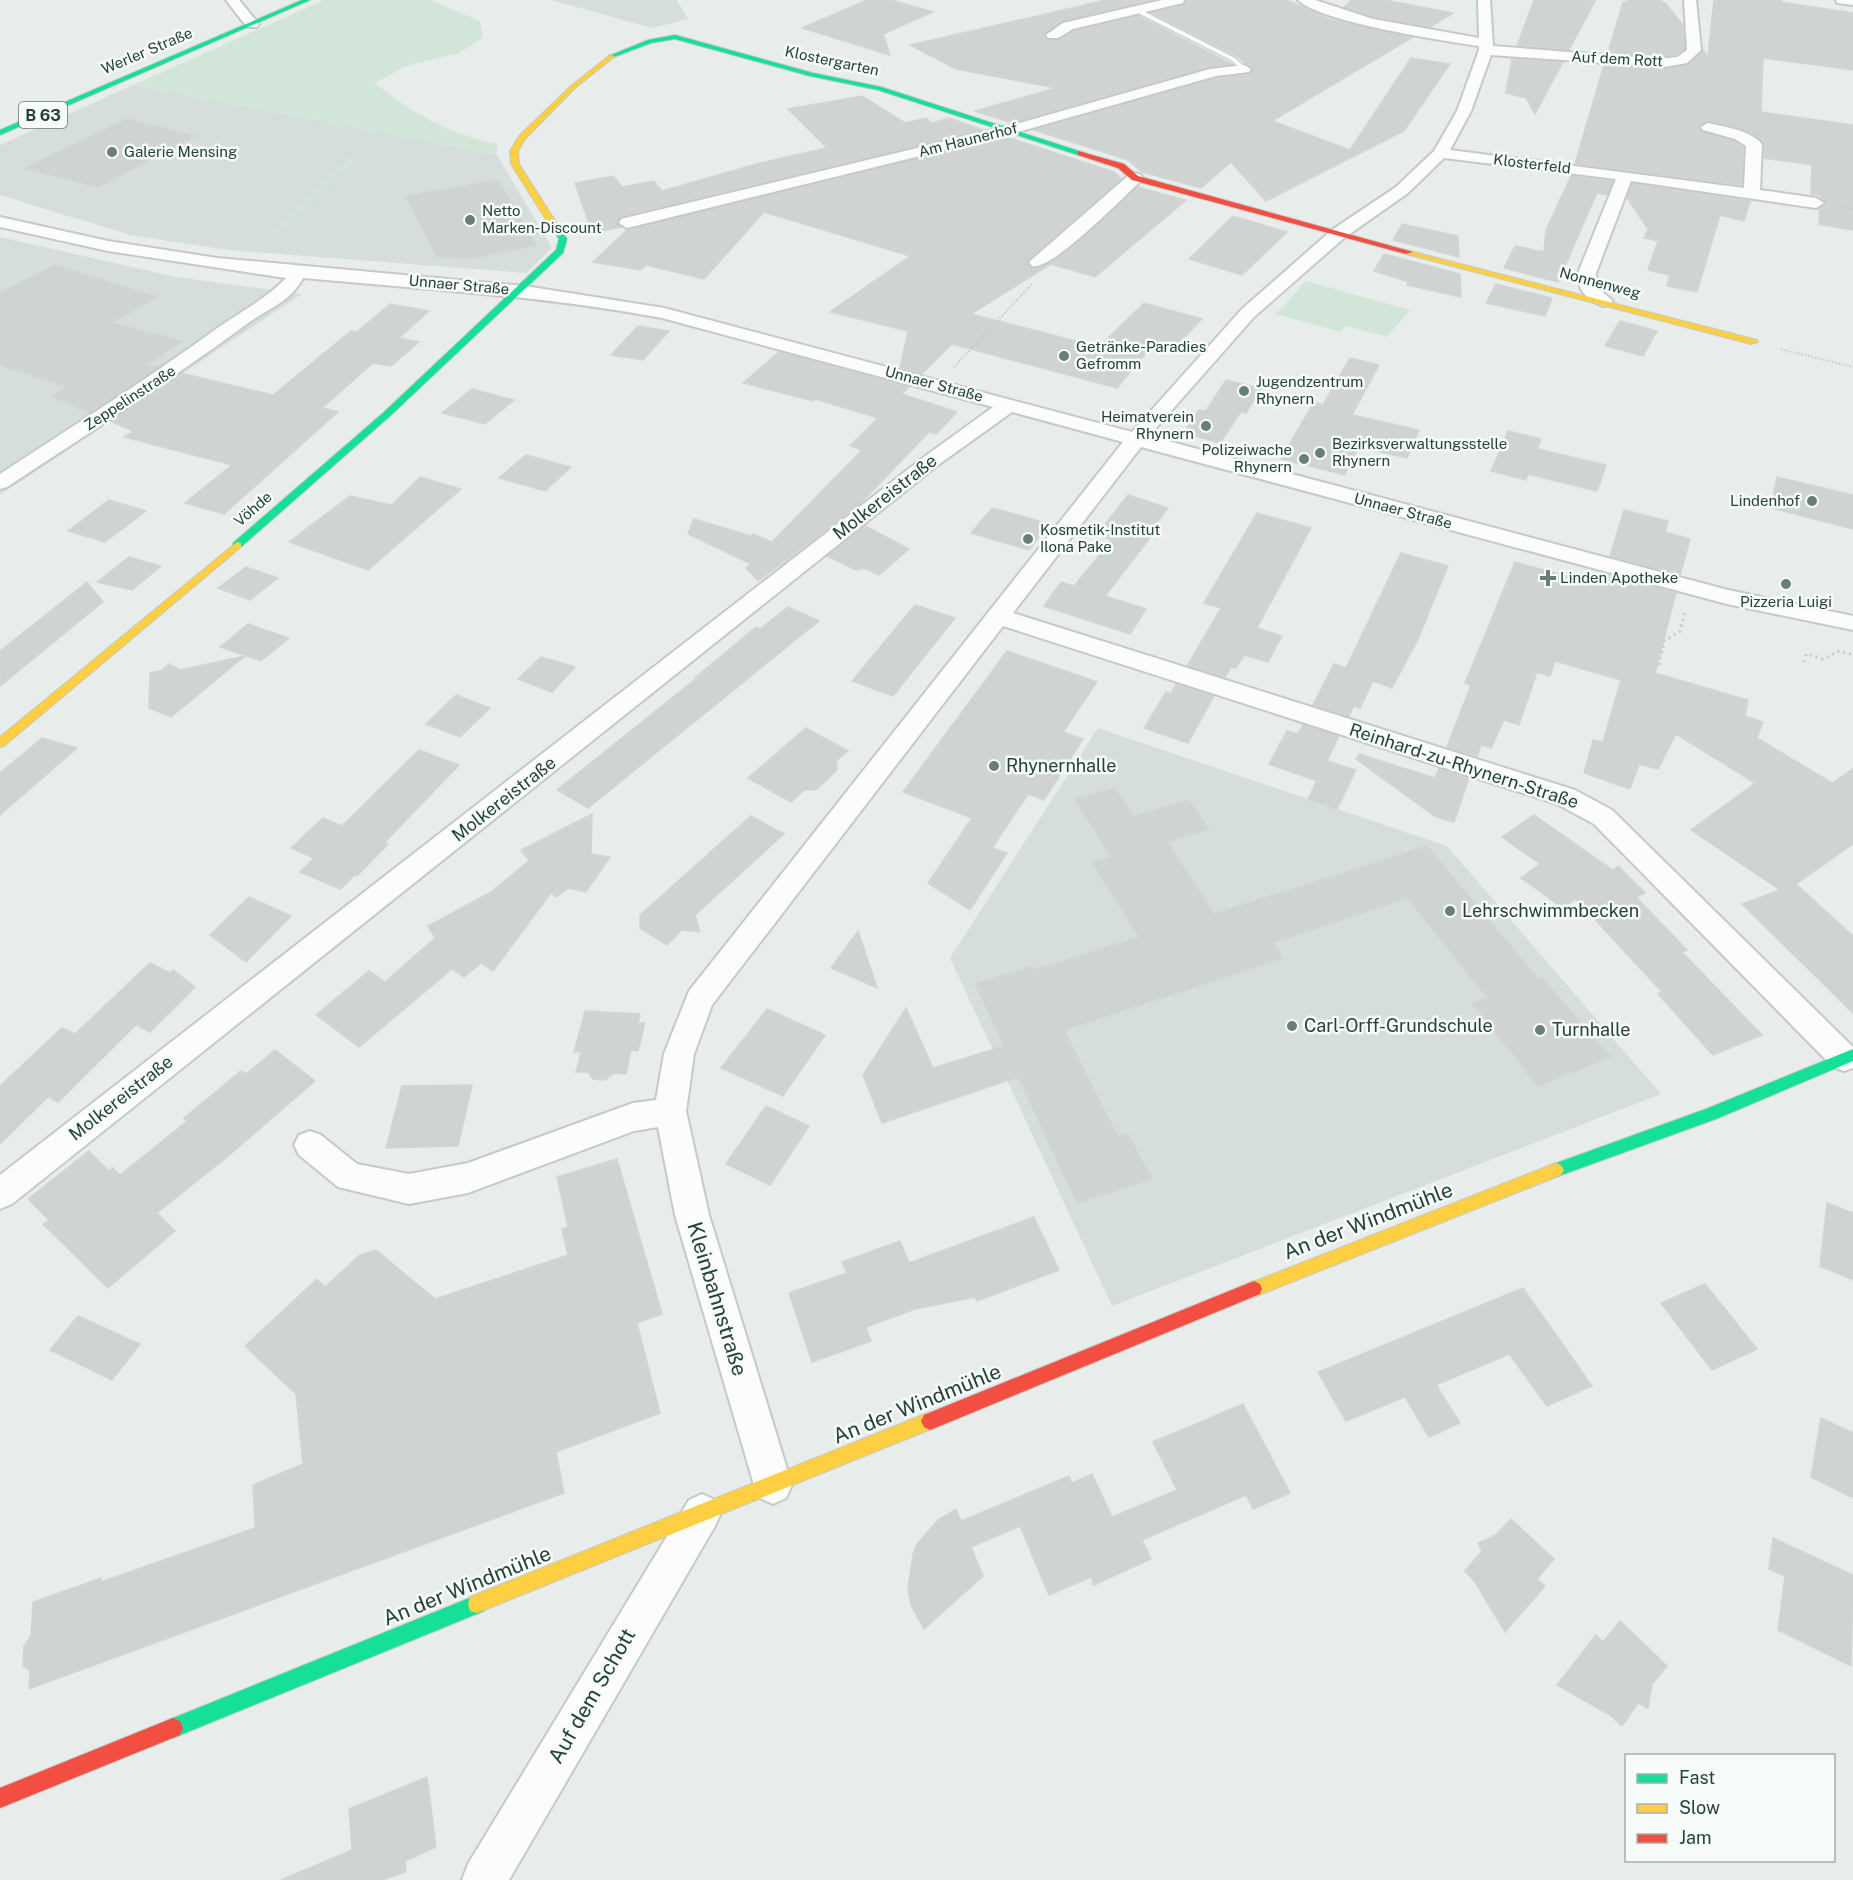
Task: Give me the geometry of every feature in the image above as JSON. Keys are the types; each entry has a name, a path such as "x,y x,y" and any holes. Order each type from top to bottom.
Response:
{"street":[{"path":"232,0 252,24"},
{"name":"Werler Straße","path":"0,133 308,0"},
{"path":"1125,0 1142,9"},
{"path":"1053,35 1068,26 1178,0"},
{"path":"1304,0 1329,11 1386,27 1486,46 1484,0"},
{"name":"Auf dem Rott","path":"1486,46 1653,63 1677,61 1689,57 1694,50 1690,0"},
{"path":"1842,0 1853,1"},
{"name":"Klostergarten","path":"563,239 515,164 514,151 522,138 599,63 629,46 652,39 675,37 812,75 879,88 1121,165 1135,178 1338,234"},
{"name":"Kleinbahnstraße","path":"773,1485 692,1215 670,1111 679,1054 699,1000 1136,439 1248,313 1338,234 1402,190 1440,153 1464,111 1486,46"},
{"name":"Am Haunerhof","path":"627,224 1013,129 1215,72 1244,69"},
{"path":"1708,127 1740,136 1754,144 1752,193"},
{"name":"Klosterfeld","path":"1440,153 1625,175 1816,203"},
{"path":"1604,301 1590,293 1586,280 1587,273 1625,175"},
{"path":"1038,262 1058,248 1135,178"},
{"name":"Unnaer Straße","path":"0,222 106,247 292,272 519,290 664,313 1691,588 1853,623"},
{"name":"Nonnenweg","path":"1338,234 1604,301 1754,342"},
{"path":"519,290 560,251 563,239"},
{"name":"Zeppelinstraße","path":"0,483 180,364 257,308 274,301 295,279 292,272"},
{"name":"Vöhde","path":"0,743 215,564 368,431 519,290"},
{"name":"Molkereistraße","path":"0,1194 931,461 1009,405"},
{"name":"Reinhard-zu-Rhynern-Straße","path":"998,616 1566,797 1585,806 1603,817 1848,1057"},
{"name":"An der Windmühle","path":"0,1798 1299,1271 1562,1168 1711,1114 1848,1057"},
{"path":"310,1145 349,1177 410,1189 468,1178 633,1117 670,1111"},
{"name":"Auf dem Schott","path":"484,1880 702,1513"}],"lane":[{"name":"Am Haunerhof","path":"1142,9 1142,13 1233,59 1244,69"}],"path":[{"path":"563,239 627,224"},
{"path":"937,385 1037,278 1038,262"},
{"path":"1754,342 1853,367"},
{"path":"1659,665 1664,642 1680,631 1691,588"},
{"path":"1804,662 1806,654 1823,659 1839,651 1853,655"}],"shaded area":[{"path":"551,0 677,0 688,19 652,28"},
{"path":"133,85 497,155 552,248 526,273 228,250 130,235 0,195 0,145"},
{"path":"0,237 176,277 302,294 0,495"},
{"name":"Carl-Orff-Grundschule","path":"1098,728 1447,846 1661,1094 1112,1306 950,958"}],"green space":[{"path":"324,0 431,0 480,21 483,38 459,53 406,66 375,83 403,104 432,121 479,140 497,144 497,155 133,85"},
{"path":"353,155 357,155 345,167 357,168 344,168 328,184 339,185 325,186 309,202 320,205 307,204 290,220 300,223 288,222 277,232 287,235 271,234"},
{"path":"1306,281 1410,310 1387,337 1346,326 1340,332 1276,314"}],"building":[{"path":"867,0 891,0 933,12 883,34 890,55 802,28"},
{"path":"1106,0 1152,0 1062,21 1044,36 1048,40 1058,40 1074,31 1139,16 1232,64 1209,67 1012,123 975,111 1056,88 956,69 910,45"},
{"path":"1186,0 1287,0 1329,19 1413,37 1272,121 1350,150 1411,58 1450,64 1404,131 1266,201 1231,162 1201,188 1142,172 1128,160 1034,130 1216,78 1251,73 1252,67 1236,56 1151,13 1184,5"},
{"path":"1352,0 1385,0 1453,13 1430,27 1374,17 1344,7"},
{"path":"1534,0 1595,1 1569,50 1517,46"},
{"path":"1627,0 1660,0 1666,4 1683,25 1685,49 1676,55 1658,57 1608,53 1623,2 1628,2"},
{"path":"1714,0 1781,0 1781,2 1853,13 1853,70 1763,58 1761,112 1853,125 1853,230 1819,224 1819,209 1826,202 1819,195 1811,194 1812,165 1764,158 1764,142 1752,133 1730,126 1708,121 1699,126 1702,132 1734,141 1744,147 1742,185 1575,164 1604,65 1664,69 1689,65 1703,50 1708,56"},
{"path":"1512,59 1563,62 1535,114 1526,98 1506,93"},
{"path":"862,96 905,123 926,118 932,123 949,118 984,130 620,217 617,224 622,227 592,233 575,183 613,176 622,187 654,181 662,191 760,163 827,148 788,109"},
{"name":"Galerie Mensing","path":"126,119 196,136 98,187 25,168"},
{"path":"1007,137 1114,172 1122,179 1028,260 1032,268 1043,266 1072,248 1138,187 1186,200 1095,277 1051,264 971,314 1099,347 1144,303 1202,319 1170,352 1152,346 1117,388 952,344 922,374 900,368 908,331 830,312 910,256 764,212 704,279 646,265 640,270 593,262 627,230"},
{"path":"1571,176 1613,181 1607,195 1597,193 1558,282 1504,268 1515,246 1544,252 1546,230"},
{"name":"Netto Marken-Discount","path":"498,180 536,245 473,258 437,257 406,196"},
{"path":"1632,183 1750,201 1744,221 1720,215 1697,292 1667,286 1670,275 1648,270 1658,241 1644,238 1648,229 1627,198"},
{"path":"1233,216 1287,232 1242,275 1189,259"},
{"path":"1402,224 1458,236 1459,257 1393,240"},
{"path":"1384,254 1460,274 1461,297 1407,285 1409,282 1374,271"},
{"path":"55,265 157,297 111,323 182,341 147,365 157,367 90,413 52,397 67,387 0,365 0,293"},
{"path":"1496,284 1552,298 1545,316 1486,303"},
{"path":"390,304 429,311 399,338 419,342 391,366 373,363 322,408 338,412 224,514 185,503 232,465 124,437 133,431 111,421 181,373 273,395 351,331 357,332"},
{"path":"1620,321 1657,331 1643,356 1605,346"},
{"path":"638,326 669,331 643,360 611,355"},
{"path":"779,352 909,387 902,394 957,412 936,434 929,432 859,505 758,581 746,568 751,564 688,534 694,519 751,536 753,534 772,542 862,450 850,446 878,418 815,399 814,401 743,383"},
{"path":"1350,358 1379,365 1352,415 1419,430 1407,458 1359,447 1344,475 1281,459 1314,402 1323,405"},
{"path":"1226,380 1261,389 1246,413 1241,412 1220,443 1183,433 1199,410 1206,411"},
{"path":"472,389 514,400 485,424 442,413"},
{"path":"1508,431 1541,439 1537,449 1606,465 1597,491 1528,474 1526,480 1491,471"},
{"path":"526,455 571,467 545,491 499,478"},
{"path":"420,477 461,489 368,570 289,542 350,496 392,505"},
{"name":"Lindenhof","path":"1777,477 1853,495 1853,529 1771,508"},
{"path":"1128,495 1168,508 1156,524 1160,525 1105,596 1146,609 1130,634 1044,606 1061,582 1074,586 1112,540 1097,535"},
{"path":"109,500 146,511 105,542 68,531"},
{"path":"992,508 1049,524 1029,550 971,533"},
{"path":"1624,510 1668,521 1665,532 1690,539 1680,575 1610,556"},
{"path":"1257,513 1311,528 1257,628 1282,636 1268,662 1244,655 1236,668 1231,667 1225,677 1187,666 1221,608 1204,603"},
{"path":"865,526 909,549 879,575 864,568 856,570 827,556"},
{"path":"1401,553 1448,566 1418,639 1392,688 1373,681 1360,708 1354,706 1349,716 1313,705 1334,664 1346,668"},
{"path":"129,557 161,566 132,590 97,582"},
{"path":"1515,562 1596,584 1597,579 1603,580 1605,574 1676,593 1655,673 1748,700 1745,716 1763,722 1757,738 1832,783 1853,769 1853,844 1796,884 1853,936 1853,1013 1742,904 1780,890 1691,830 1755,783 1676,734 1658,769 1639,764 1630,789 1584,773 1593,740 1603,742 1621,680 1555,661 1550,676 1537,672 1519,725 1504,720 1491,748 1481,745 1477,757 1447,747 1471,685 1465,683"},
{"path":"246,567 278,578 250,600 218,588"},
{"path":"87,582 103,602 0,686 0,651"},
{"path":"915,605 955,618 893,696 852,681"},
{"path":"788,607 819,621 588,808 557,790 698,677 696,677 756,627 760,629"},
{"path":"248,624 289,638 261,661 220,647"},
{"name":"Rhynernhalle","path":"1007,651 1097,682 1063,732 1083,739 1044,800 1028,794 992,848 1007,853 970,910 928,883 972,818 903,792"},
{"path":"245,656 171,717 149,708 150,673 161,671 169,664 180,670"},
{"path":"541,657 575,667 552,692 518,679"},
{"path":"1176,684 1214,696 1188,743 1144,728 1166,692 1171,694"},
{"path":"456,695 490,708 460,737 426,724"},
{"path":"1303,725 1339,736 1327,761 1356,770 1337,809 1308,799 1317,781 1269,764 1287,731 1298,734"},
{"path":"806,728 848,751 836,761 837,770 816,790 804,790 791,802 748,778"},
{"path":"42,738 77,748 0,815 0,773"},
{"path":"419,750 459,765 384,843 388,844 357,876 355,875 340,889 300,872 314,858 291,848 323,818 342,826"},
{"path":"1359,754 1435,778 1439,768 1469,778 1454,822 1436,817 1356,759"},
{"path":"1115,788 1133,816 1189,800 1209,829 1167,842 1214,914 1427,846 1538,979 1541,977 1610,1057 1538,1086 1472,1003 1487,998 1408,898 1273,943 1283,958 1064,1030 1118,1137 1128,1134 1152,1179 1077,1203 1018,1077 882,1123 863,1075 906,1008 933,1068 1004,1046 975,984 1032,966 1034,970 1139,937 1092,862 1111,857 1075,799"},
{"path":"592,814 591,854 610,857 586,892 568,888 557,897 551,893 493,971 481,963 464,977 452,969 359,1047 316,1015 369,971 385,982 435,938 428,926 491,892 529,861 521,850"},
{"path":"1534,815 1613,870 1618,866 1645,893 1636,897 1687,950 1682,952 1762,1035 1713,1055 1658,994 1662,992 1576,899 1563,908 1521,878 1540,864 1502,837"},
{"path":"751,816 784,834 695,915 700,932 682,930 667,945 640,928 640,915"},
{"path":"249,897 291,916 246,962 210,935"},
{"path":"858,931 877,988 831,968"},
{"path":"150,963 170,973 173,970 195,987 150,1032 136,1025 58,1102 48,1097 0,1144 0,1086 62,1028 75,1034"},
{"path":"767,1009 825,1035 783,1096 721,1068"},
{"path":"585,1011 640,1014 638,1023 645,1023 638,1051 631,1050 626,1074 614,1073 605,1080 593,1079 588,1072 576,1072 581,1052 574,1052"},
{"path":"275,1050 315,1081 227,1157 157,1213 175,1231 108,1288 43,1224 49,1220 28,1199 89,1151 109,1171 113,1168 120,1175 187,1121 184,1118 241,1071 246,1074"},
{"path":"472,1085 458,1146 386,1148 402,1086"},
{"path":"766,1106 809,1126 770,1185 726,1164"},
{"path":"617,1159 662,1314 637,1323 660,1413 556,1452 564,1493 29,1689 30,1670 23,1666 24,1646 31,1636 33,1602 101,1578 101,1582 255,1528 253,1485 303,1464 296,1394 245,1346 317,1279 325,1287 360,1255 376,1250 435,1299 568,1255 562,1229 568,1227 557,1177"},
{"path":"1827,1203 1853,1213 1853,1280 1820,1266"},
{"path":"1034,1217 1059,1270 977,1301 975,1297 915,1309 866,1327 871,1341 812,1362 789,1293 847,1273 842,1262 900,1241 909,1263"},
{"path":"1705,1284 1757,1349 1712,1370 1661,1303"},
{"path":"1523,1288 1592,1386 1547,1406 1509,1354 1436,1385 1460,1423 1429,1437 1405,1397 1346,1421 1318,1372"},
{"path":"78,1316 140,1344 112,1380 50,1350"},
{"path":"1243,1404 1290,1493 1253,1509 1246,1495 1142,1540 1151,1559 1094,1585 1091,1577 1049,1595 1020,1526 971,1547 983,1576 924,1629 911,1605 908,1589 913,1554 917,1544 938,1520 956,1509 961,1521 1069,1476 1072,1483 1092,1474 1112,1517 1177,1490 1153,1442"},
{"path":"1821,1418 1853,1433 1853,1498 1811,1477"},
{"path":"1511,1519 1554,1559 1537,1579 1545,1586 1505,1632 1475,1582 1465,1571 1482,1551 1478,1543 1496,1535"},
{"path":"1773,1538 1853,1575 1851,1666 1778,1630 1785,1576 1769,1569"},
{"path":"1620,1621 1667,1666 1652,1684 1648,1708 1638,1703 1622,1726 1610,1715 1557,1685 1596,1635 1603,1642"},
{"path":"427,1777 436,1847 405,1861 406,1872 382,1880 281,1880 352,1850 349,1809"}],"traffic: fast":[{"path":"0,133 307,0"},
{"path":"612,56 650,41 675,37 812,75 879,88 1081,153"},
{"path":"237,545 386,415 560,251 563,239 555,227"},
{"path":"1556,1170 1711,1114 1853,1055"},
{"path":"173,1728 477,1604"}],"traffic: slow":[{"path":"555,227 515,164 514,151 522,138 573,87 612,56"},
{"path":"1409,252 1754,342"},
{"path":"0,743 237,545"},
{"path":"1254,1289 1556,1170"},
{"path":"477,1604 930,1421"}],"traffic: jam":[{"path":"1081,153 1121,166 1135,178 1409,252"},
{"path":"930,1421 1254,1289"},
{"path":"0,1798 173,1728"}],"place":[{"name":"Galerie Mensing","path":"112,152"},
{"name":"Netto Marken-Discount","path":"470,220"},
{"name":"Getränke-Paradies Gefromm","path":"1064,356"},
{"name":"Jugendzentrum Rhynern","path":"1244,391"},
{"name":"Heimatverein Rhynern","path":"1206,426"},
{"name":"Bezirksverwaltungsstelle Rhynern","path":"1320,453"},
{"name":"Polizeiwache Rhynern","path":"1304,459"},
{"name":"Lindenhof","path":"1812,501"},
{"name":"Kosmetik-Institut Ilona Pake","path":"1028,539"},
{"name":"Linden Apotheke","path":"1548,578"},
{"name":"Pizzeria Luigi","path":"1786,584"},
{"name":"Rhynernhalle","path":"994,766"},
{"name":"Lehrschwimmbecken","path":"1450,911"},
{"name":"Carl-Orff-Grundschule","path":"1292,1026"},
{"name":"Turnhalle","path":"1540,1030"}]}
